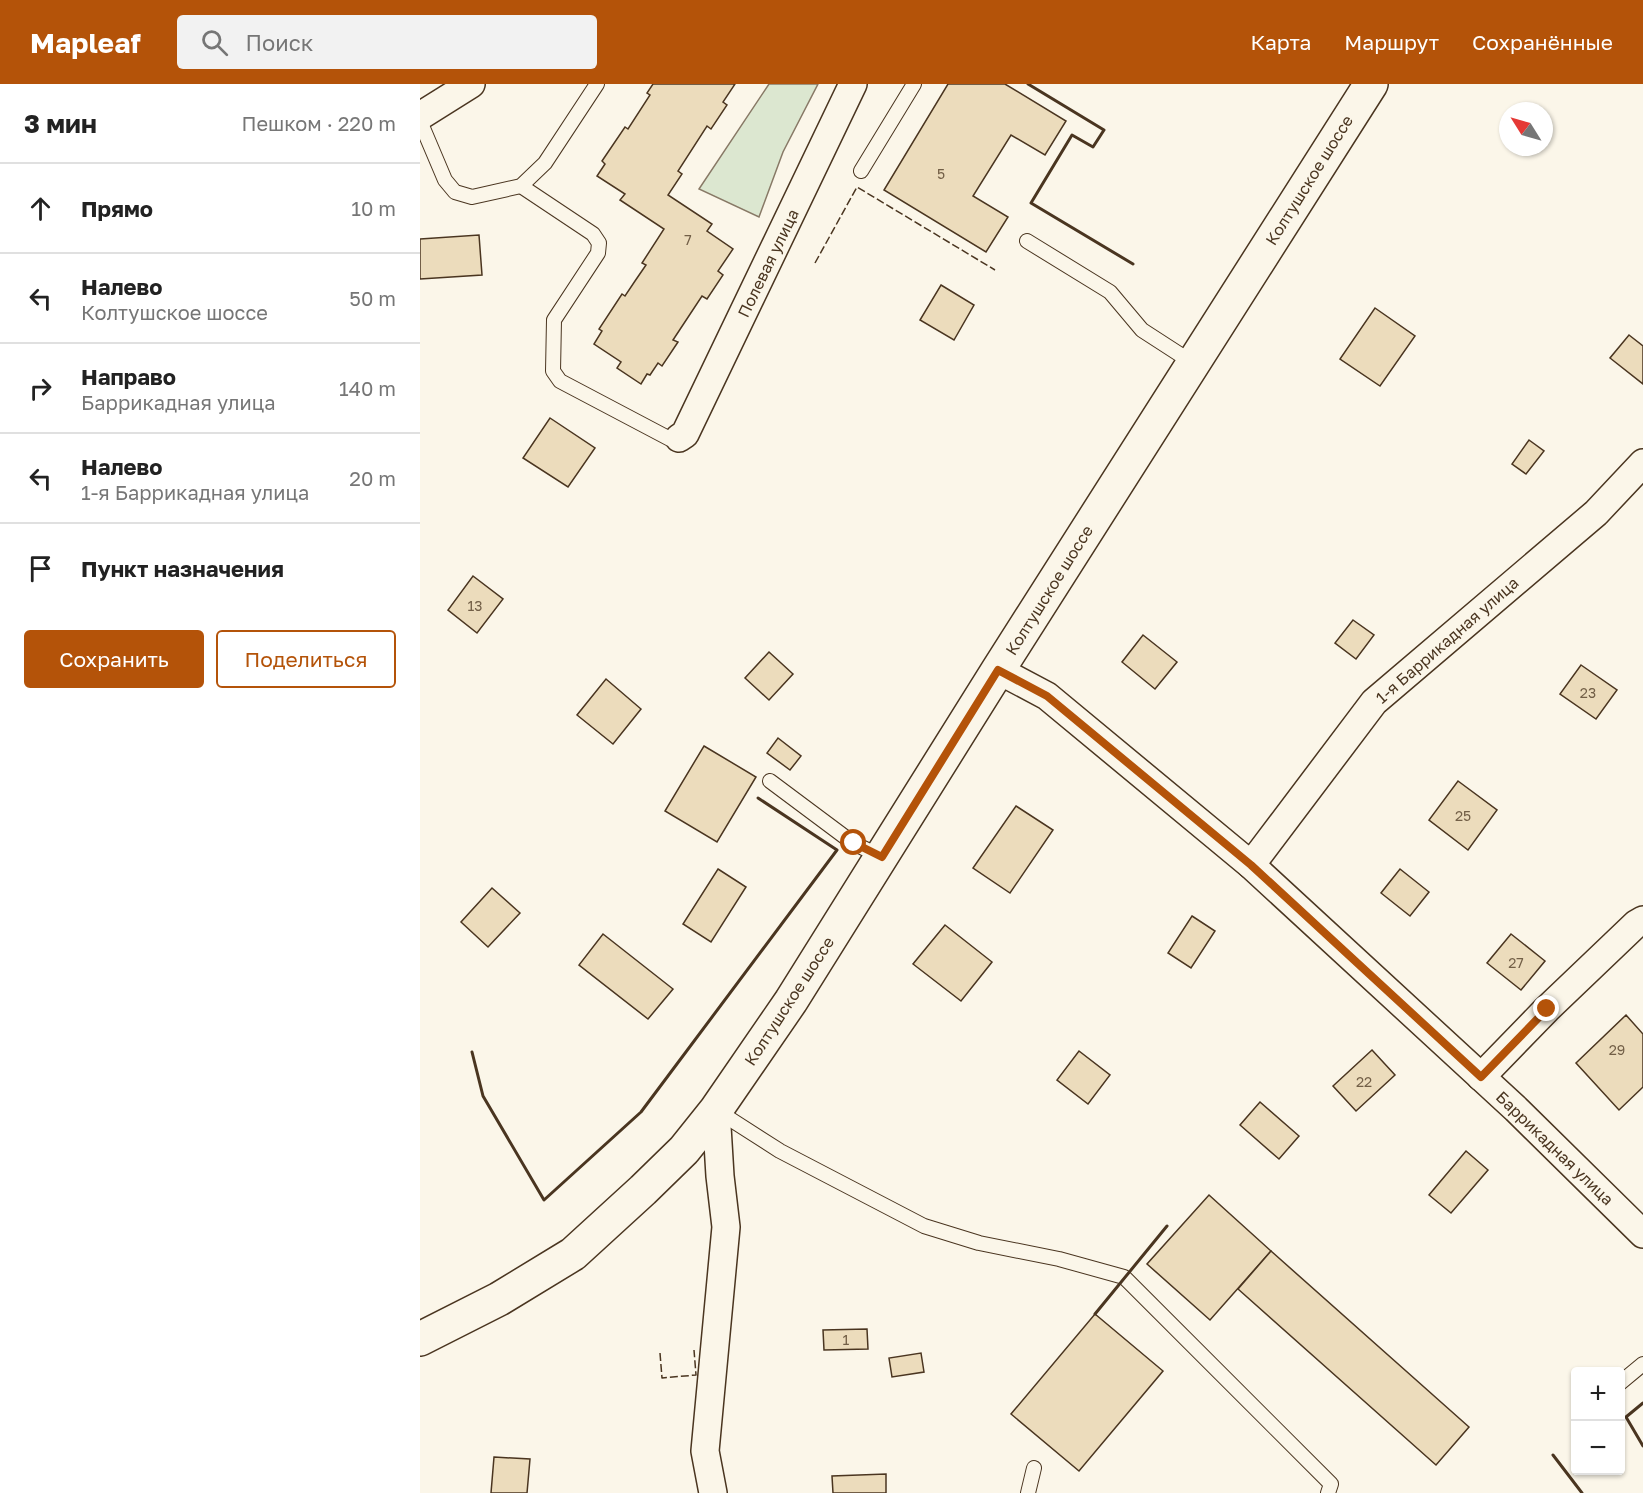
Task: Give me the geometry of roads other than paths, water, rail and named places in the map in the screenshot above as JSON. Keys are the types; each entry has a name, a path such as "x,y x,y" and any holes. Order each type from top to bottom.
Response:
{"main road":[{"name":"Колтушское шоссе","path":"420,1339 499,1299 573,1254 684,1150 716,1110 791,1001 998,670 1371,84"}],"street":[{"path":"420,116 471,84"},
{"name":"Полевая улица","path":"679,438 685,434 853,84"},
{"name":"1-я Баррикадная улица","path":"1251,865 1374,702 1596,513 1643,463"},
{"name":"Баррикадная улица","path":"998,670 1047,696 1251,865 1516,1109 1643,1234"},
{"path":"1481,1077 1547,1009 1636,924 1643,920"},
{"path":"713,1493 705,1451 726,1227 716,1110"}],"lane":[{"path":"420,122 445,180 455,192 472,197 521,186 545,163 597,84"},
{"path":"861,171 914,84"},
{"path":"521,186 593,234 599,243 598,253 554,320 553,371 560,381 670,439 679,438"},
{"path":"1027,241 1110,292 1142,330 1193,363"},
{"path":"770,782 854,843 882,857"},
{"path":"716,1110 780,1151 924,1226 980,1243 1059,1259 1124,1277 1331,1484 1328,1493"},
{"path":"1625,1379 1643,1365"},
{"path":"1028,1493 1034,1468"}]}
